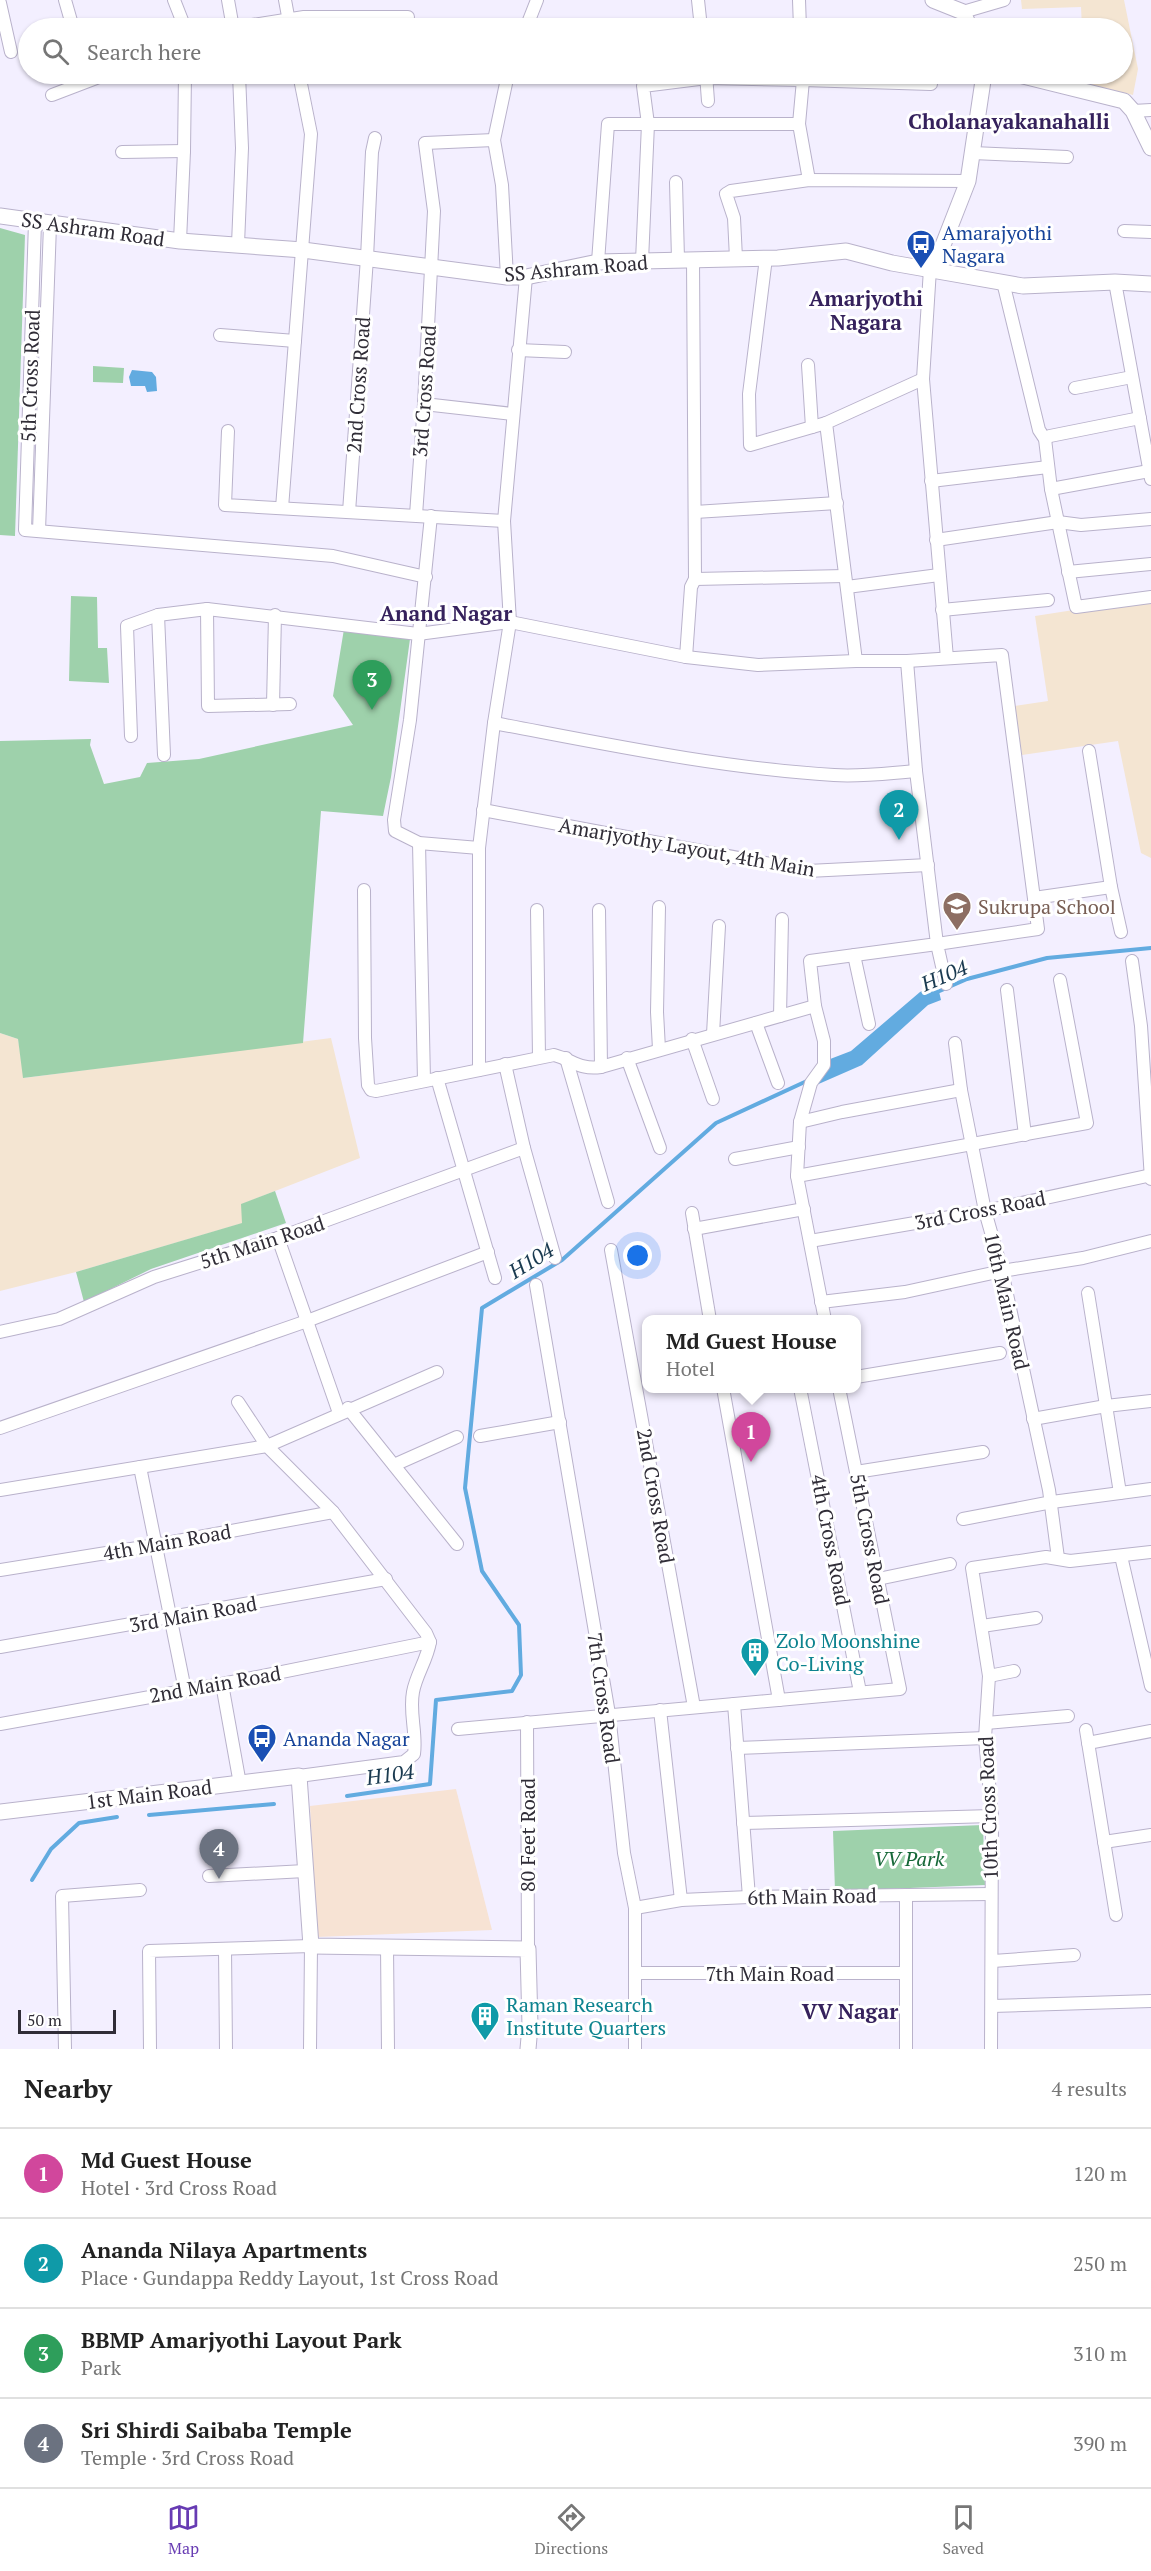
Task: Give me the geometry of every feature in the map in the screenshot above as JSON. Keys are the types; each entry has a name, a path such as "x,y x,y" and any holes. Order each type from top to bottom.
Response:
{"street":[{"path":"64,0 70,18"},
{"path":"174,0 181,18"},
{"path":"228,0 231,18"},
{"path":"285,0 288,18"},
{"path":"530,18 537,0"},
{"path":"698,0 700,18"},
{"path":"799,0 800,18"},
{"path":"933,0 963,12 1004,0"},
{"path":"0,3 11,52"},
{"path":"963,12 966,18"},
{"path":"302,18 408,17"},
{"path":"52,95 81,84"},
{"path":"180,241 184,84"},
{"path":"238,244 242,148 239,84"},
{"path":"282,508 311,134 301,84"},
{"path":"506,84 494,140 502,185 507,277"},
{"path":"642,261 648,124 643,86 656,84"},
{"path":"707,84 708,101"},
{"path":"802,84 799,124 809,180"},
{"path":"946,658 922,379 930,269 943,245 968,181 983,84"},
{"path":"1055,84 1124,102 1133,111 1151,148"},
{"path":"1133,111 1151,110"},
{"path":"598,262 608,124 799,124"},
{"name":"2nd Cross Road","path":"349,512 372,152 375,138"},
{"name":"3rd Cross Road","path":"416,515 434,211 424,143 494,140"},
{"path":"122,152 184,151"},
{"path":"973,153 1067,158"},
{"path":"736,258 734,218 727,197 728,192 809,180 968,181"},
{"path":"676,182 686,259 695,512 695,579 691,587 686,657"},
{"name":"SS Ashram Road","path":"0,216 180,241 303,250 507,277 526,277 598,262 766,258 846,251 892,263 1023,286 1114,282 1151,284"},
{"name":"5th Cross Road","path":"42,223 44,385 39,531 25,530 29,385 42,223"},
{"path":"1124,231 1151,232"},
{"path":"766,258 749,394 750,445 825,423 922,379"},
{"path":"478,1070 479,848 494,723 510,622 504,521 526,277"},
{"path":"1003,282 1039,430 1045,440 1051,489 1076,607 1151,597"},
{"path":"1051,489 1150,475 1114,282"},
{"path":"220,336 295,340"},
{"path":"518,350 565,352"},
{"path":"808,365 812,427"},
{"path":"1075,388 1132,377"},
{"path":"29,385 44,385"},
{"path":"424,404 513,414"},
{"path":"1045,440 1050,436 1140,418"},
{"path":"825,423 856,660"},
{"path":"228,431 225,505 504,521"},
{"path":"931,481 1048,467"},
{"path":"695,512 837,503"},
{"path":"430,516 426,577 410,720 394,820 395,831 419,843 479,848"},
{"path":"936,540 1058,522 1081,525 1151,519"},
{"path":"39,531 333,556 426,577"},
{"path":"1068,572 1151,564"},
{"path":"695,579 846,581 939,575"},
{"path":"942,610 1048,600"},
{"path":"207,609 208,706 290,704"},
{"path":"131,736 127,626 158,615 207,609 275,615 418,634 510,622 686,657 758,665 856,660 906,661 1002,655 1038,929 810,961 815,1006 824,1041 824,1065 811,1083 800,1122 797,1176 824,1315"},
{"path":"158,615 164,755"},
{"path":"273,705 275,615"},
{"path":"906,661 916,771 937,944 946,984"},
{"path":"494,723 667,755 756,767 836,776 916,771"},
{"path":"1089,751 1111,887 1121,932"},
{"name":"Amarjyothy Layout, 4th Main","path":"483,810 808,872 928,865"},
{"path":"419,843 424,1081"},
{"path":"1034,898 1111,887"},
{"path":"364,890 365,1038 368,1085 376,1091 554,1055 566,1058 587,1069 815,1006"},
{"path":"659,906 657,1012 659,1049"},
{"path":"537,910 538,1057"},
{"path":"599,910 601,1066"},
{"path":"780,1016 782,919"},
{"path":"712,1034 719,926"},
{"path":"854,955 869,1024"},
{"name":"3rd Cross Road","path":"810,1241 985,1211 1151,1177 1146,1026 1132,961"},
{"path":"797,1176 1087,1123 1060,980"},
{"path":"1007,990 1025,1135"},
{"path":"756,1023 778,1083"},
{"path":"692,1040 713,1099"},
{"name":"10th Main Road","path":"955,1043 961,1090 985,1211 1002,1271 1052,1502 1058,1558"},
{"path":"566,1058 608,1202"},
{"path":"627,1058 660,1148"},
{"path":"505,1064 524,1148 555,1258"},
{"path":"437,1078 495,1278"},
{"path":"800,1122 961,1090"},
{"path":"735,1160 799,1147"},
{"name":"5th Main Road","path":"0,1332 58,1319 154,1277 278,1238 524,1148"},
{"path":"694,1229 804,1209"},
{"path":"692,1214 709,1315"},
{"path":"278,1238 307,1321 344,1411 394,1465 457,1544"},
{"path":"821,1302 904,1292 1002,1271 1083,1258 1151,1241"},
{"name":"2nd Cross Road","path":"611,1250 694,1707"},
{"path":"0,1428 307,1321 488,1252"},
{"name":"7th Cross Road","path":"536,1285 549,1350 609,1714 624,1853 635,1908 635,2049"},
{"path":"1088,1293 1120,1493"},
{"path":"861,1376 1000,1353"},
{"path":"0,1490 267,1446 437,1372"},
{"path":"724,1393 779,1700"},
{"name":"4th Cross Road","path":"801,1393 860,1692"},
{"name":"5th Cross Road","path":"840,1393 900,1689 860,1692"},
{"path":"1034,1419 1106,1406 1151,1401"},
{"path":"238,1402 267,1446 333,1512 386,1579 426,1633 430,1642 413,1691 412,1713 417,1740 414,1754 404,1761 299,1776 311,1946 310,2049"},
{"path":"480,1436 561,1422"},
{"path":"394,1465 457,1437"},
{"path":"856,1472 983,1452"},
{"path":"140,1467 185,1690"},
{"path":"963,1519 1052,1502 1151,1489"},
{"name":"4th Main Road","path":"0,1570 156,1545 333,1512"},
{"path":"1058,1558 1070,1561 1151,1552"},
{"path":"1121,1556 1151,1686"},
{"name":"10th Cross Road","path":"991,2049 992,1816 985,1738 989,1676 972,1568 1036,1558 1058,1558"},
{"path":"878,1579 950,1564"},
{"name":"3rd Main Road","path":"0,1647 386,1579"},
{"path":"982,1626 1036,1618"},
{"name":"2nd Main Road","path":"0,1724 222,1684 430,1642"},
{"path":"989,1676 1014,1671"},
{"path":"222,1684 240,1784"},
{"path":"458,1729 860,1692"},
{"path":"734,1704 749,1897"},
{"path":"660,1710 681,1900"},
{"path":"986,1723 1068,1716"},
{"name":"80 Feet Road","path":"527,1722 528,1949"},
{"path":"1086,1730 1116,1915"},
{"path":"1088,1743 1151,1731"},
{"path":"737,1748 985,1738"},
{"name":"1st Main Road","path":"0,1812 299,1776"},
{"path":"743,1823 992,1816"},
{"path":"1104,1842 1151,1835"},
{"path":"209,1876 305,1871"},
{"path":"65,2049 62,1896 140,1890"},
{"name":"6th Main Road","path":"635,1908 681,1900 749,1897 991,1894"},
{"path":"906,1895 906,2049"},
{"path":"150,2049 149,1951 311,1946 528,1949 530,2026 528,2049"},
{"path":"387,1947 388,2049"},
{"path":"225,1949 226,2049"},
{"path":"993,1961 1074,1955"},
{"name":"7th Main Road","path":"635,1973 905,1973"},
{"path":"992,2006 1151,2001"},
{"path":"530,2026 534,2049"}],"shaded area":[{"path":"1021,0 1124,0 1128,18 1082,18 1081,7 1022,9"},
{"path":"1133,44 1138,69 1133,95 1089,84 1133,84"},
{"path":"1151,598 1151,858 1141,853 1118,741 1022,755 1014,706 1048,701 1035,616"},
{"path":"0,1033 18,1039 24,1078 331,1038 360,1158 242,1204 243,1223 76,1272 0,1291"},
{"path":"456,1789 492,1930 317,1937 310,1806"}],"green space":[{"path":"0,228 25,235 15,536 0,535"},
{"path":"93,366 124,368 123,383 93,382"},
{"path":"71,596 97,597 98,648 107,648 109,683 69,681"},
{"path":"344,629 410,639 391,777 383,816 321,811 303,1043 23,1078 18,1039 0,1033 0,741 91,739 90,745 104,784 140,777 147,763 199,759 353,725 333,696"},
{"path":"275,1191 286,1223 151,1269 84,1302 76,1272 242,1223 241,1204"},
{"name":"VV Park","path":"983,1825 985,1885 835,1891 833,1831"}],"water":[{"path":"132,370 152,372 156,377 157,391 147,392 145,386 131,386 129,377"},
{"path":"937,983 941,1000 928,1005 862,1065 814,1086 825,1061 851,1051 920,992"}],"waterway":[{"name":"H104","path":"935,993 967,979 1047,958 1151,948"},
{"name":"H104","path":"347,1796 430,1784 436,1700 512,1691 521,1675 519,1625 482,1571 465,1488 482,1308 562,1260 716,1123 809,1080"},
{"name":"H104","path":"149,1815 274,1804"},
{"name":"H104","path":"32,1880 51,1849 79,1823 117,1817"}],"place":[{"name":"Amarajyothi Nagara","path":"921,270"},
{"name":"BBMP Amarjyothi Layout Park","path":"372,710"},
{"name":"Ananda Nilaya Apartments","path":"899,840"},
{"name":"Sukrupa School","path":"957,932"},
{"name":"Md Guest House","path":"751,1462"},
{"name":"Zolo Moonshine Co-Living","path":"755,1678"},
{"name":"Ananda Nagar","path":"262,1764"},
{"name":"Sri Shirdi Saibaba Temple","path":"219,1879"},
{"name":"Raman Research Institute Quarters","path":"485,2042"}],"district":[{"name":"Cholanayakanahalli","path":"1009,121"},
{"name":"Amarjyothi Nagara","path":"866,310"},
{"name":"Anand Nagar","path":"446,613"},
{"name":"VV Nagar","path":"850,2011"}]}
